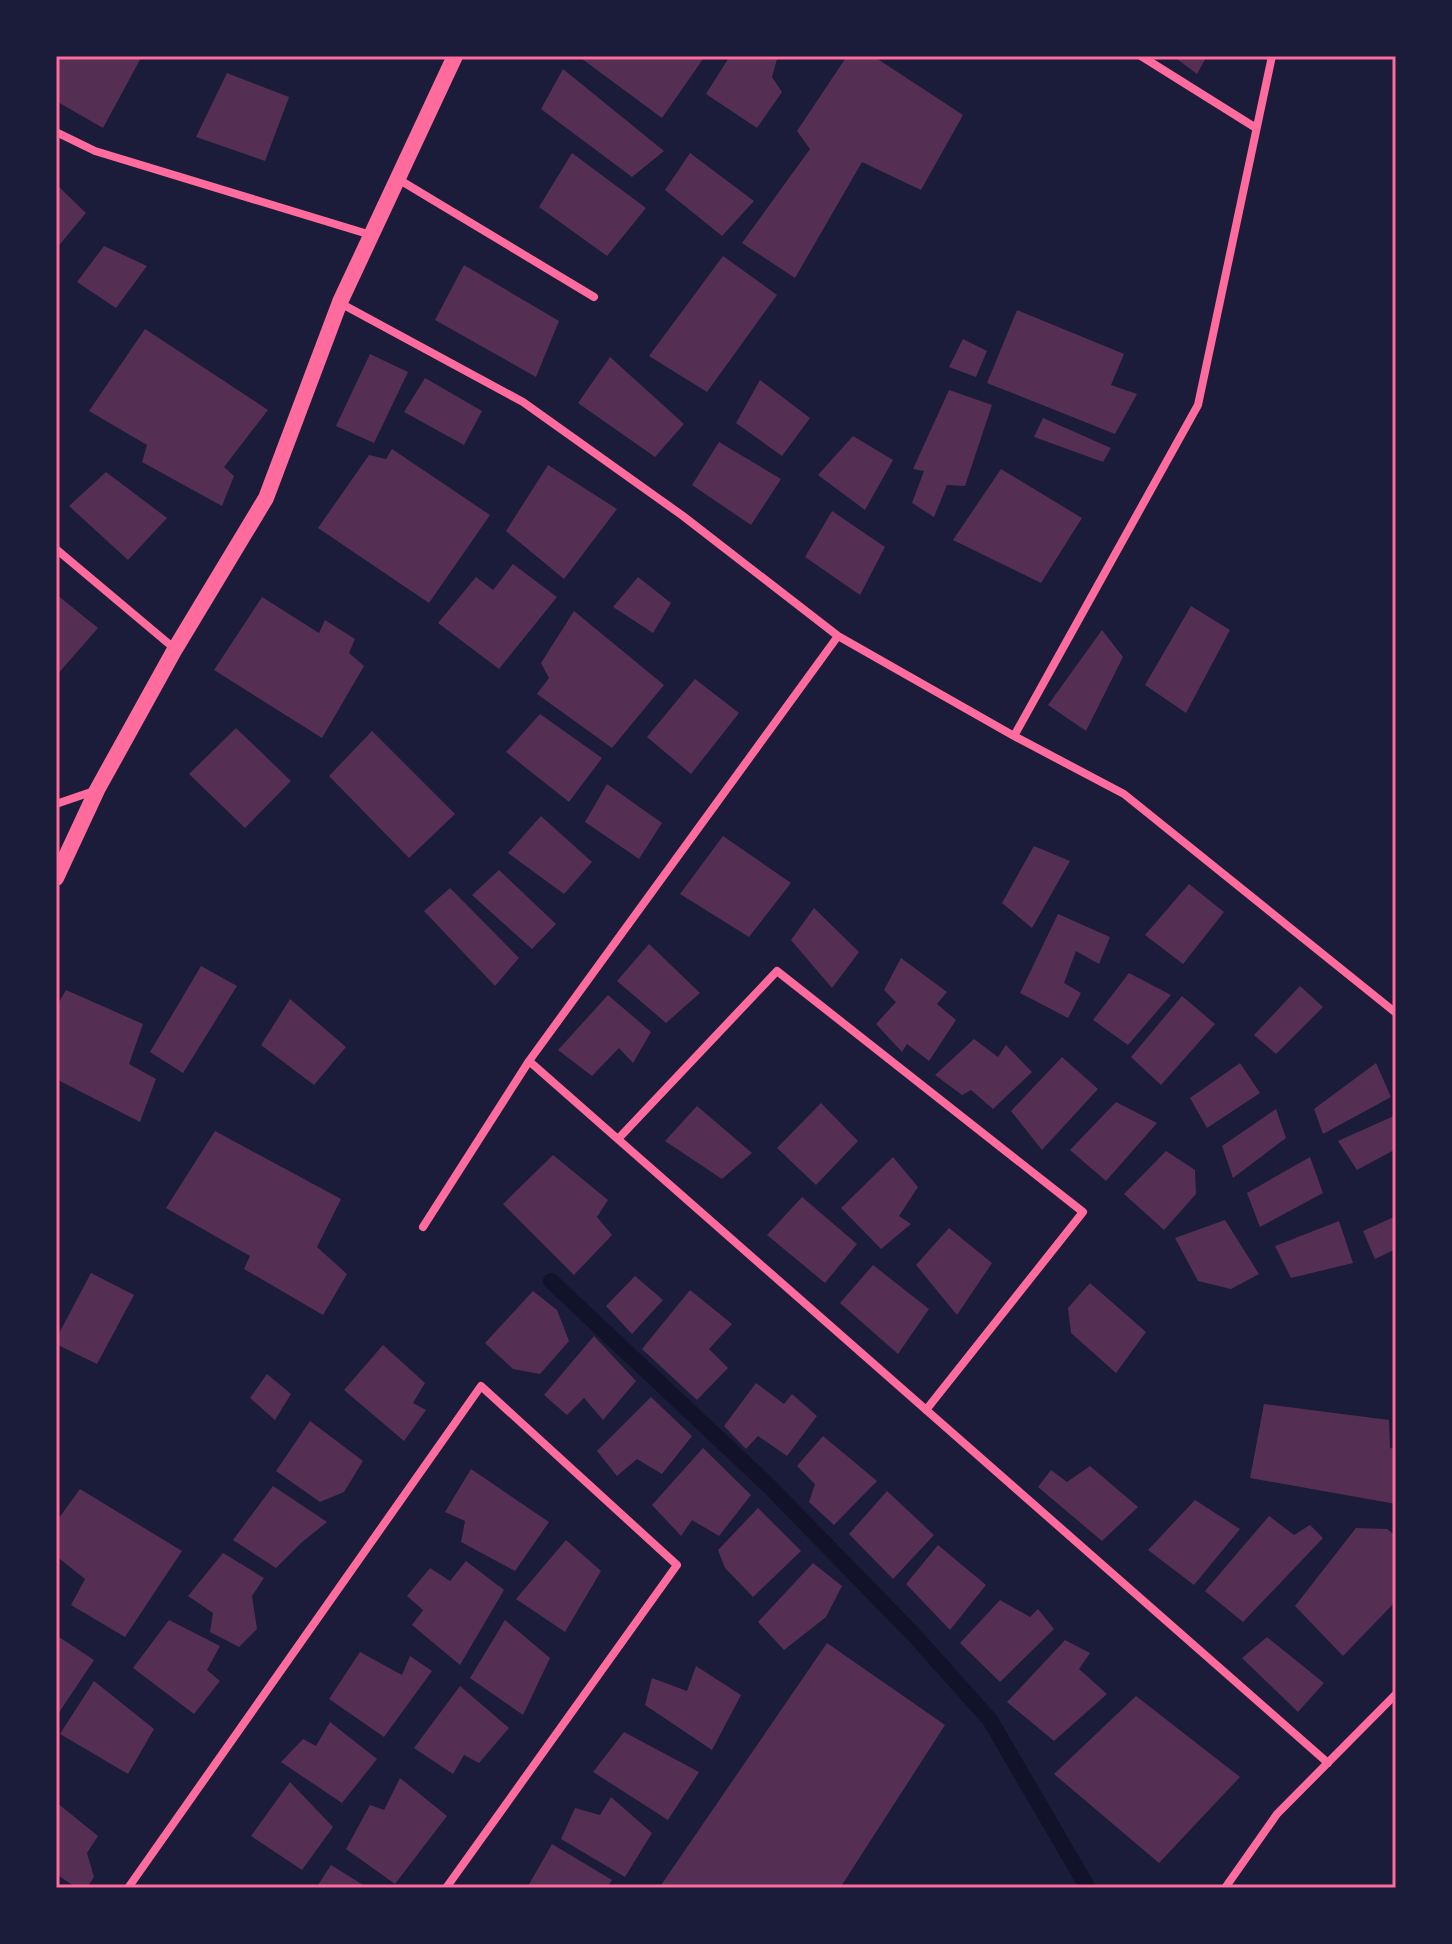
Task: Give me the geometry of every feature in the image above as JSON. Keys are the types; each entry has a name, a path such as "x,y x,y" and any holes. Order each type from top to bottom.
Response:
{"main road":[{"path":"56,878 97,790 175,649 266,498 340,302 455,56"}],"street":[{"path":"1141,56 1256,128"},
{"path":"1014,736 1198,405 1272,56"},
{"path":"56,132 95,151 371,236"},
{"path":"397,179 594,297"},
{"path":"340,302 523,402 683,516 838,636 1014,736 1124,794 1396,1013"},
{"path":"56,549 175,649"},
{"path":"423,1227 529,1061 838,636"},
{"path":"56,804 97,790"},
{"path":"618,1139 777,971 1083,1212 926,1410"},
{"path":"529,1061 1328,1763"},
{"path":"128,1888 481,1386 677,1565 446,1888"},
{"path":"1225,1888 1277,1814 1396,1694"}],"building":[{"path":"56,56 142,56 103,128 56,101"},
{"path":"578,56 705,56 662,118"},
{"path":"730,56 777,59 772,77 782,92 757,128 706,94"},
{"path":"847,56 873,56 963,115 921,190 862,162 795,278 742,243 810,149 797,131"},
{"path":"1173,56 1207,56 1197,74"},
{"path":"563,69 664,151 632,177 541,109"},
{"path":"227,73 289,97 265,161 196,137"},
{"path":"572,153 646,208 607,256 539,207"},
{"path":"690,153 754,201 722,236 665,190"},
{"path":"56,184 86,213 56,249"},
{"path":"104,246 147,266 116,308 77,282"},
{"path":"723,256 777,295 707,392 649,356"},
{"path":"464,265 559,321 536,377 435,320"},
{"path":"1017,310 1124,354 1111,385 1137,394 1115,434 987,383"},
{"path":"145,329 268,410 224,467 234,476 222,506 142,462 147,445 89,411"},
{"path":"963,339 987,351 976,377 949,367"},
{"path":"370,354 408,372 374,443 336,426"},
{"path":"610,357 684,424 655,457 578,403"},
{"path":"425,378 482,411 464,445 404,412"},
{"path":"760,380 810,418 782,456 736,423"},
{"path":"949,390 992,405 965,486 947,485 934,517 912,503 924,471 913,469"},
{"path":"1043,418 1111,448 1103,462 1034,437"},
{"path":"853,436 893,460 865,510 818,475"},
{"path":"719,442 781,479 751,525 692,485"},
{"path":"392,449 490,515 429,603 318,528 369,455 386,459"},
{"path":"548,465 617,509 564,579 506,531"},
{"path":"1001,469 1082,518 1041,583 953,540"},
{"path":"106,472 167,518 128,560 69,506"},
{"path":"832,511 885,547 860,595 805,557"},
{"path":"513,564 557,597 499,669 438,623 476,577 493,590"},
{"path":"638,577 671,603 653,633 613,607"},
{"path":"56,594 98,628 56,676"},
{"path":"262,597 319,633 325,620 355,639 349,653 364,666 322,738 214,670"},
{"path":"1191,606 1230,630 1186,713 1145,685"},
{"path":"574,611 664,685 612,748 537,694 549,678 541,663"},
{"path":"1102,630 1123,657 1086,731 1048,705"},
{"path":"695,679 739,713 691,774 647,737"},
{"path":"540,714 602,758 569,802 506,752"},
{"path":"236,728 291,781 245,828 189,774"},
{"path":"372,731 455,814 409,858 329,776"},
{"path":"607,784 662,823 639,859 585,822"},
{"path":"541,816 592,862 564,894 508,853"},
{"path":"723,836 791,883 749,937 680,894"},
{"path":"1034,846 1070,861 1032,928 1002,903"},
{"path":"499,870 556,924 532,949 472,895"},
{"path":"1189,884 1224,912 1183,964 1145,935"},
{"path":"450,888 519,958 495,986 424,911"},
{"path":"814,908 859,952 832,988 791,940"},
{"path":"1058,914 1110,937 1099,964 1076,951 1064,983 1081,993 1068,1018 1020,993"},
{"path":"649,944 700,993 666,1023 617,981"},
{"path":"901,958 947,992 937,1004 956,1020 929,1061 907,1044 902,1052 876,1024 896,1002 884,990"},
{"path":"201,966 237,986 183,1073 150,1052"},
{"path":"1129,973 1171,995 1128,1045 1093,1020"},
{"path":"1300,986 1323,1007 1276,1054 1254,1035"},
{"path":"66,990 143,1024 129,1064 156,1079 140,1122 56,1079 56,1007"},
{"path":"608,995 651,1032 633,1063 619,1048 592,1076 558,1050"},
{"path":"1182,996 1215,1024 1161,1085 1131,1057"},
{"path":"290,999 346,1047 314,1085 261,1045"},
{"path":"974,1039 998,1057 1006,1045 1032,1072 993,1109 971,1090 962,1095 935,1075"},
{"path":"1062,1057 1098,1089 1042,1150 1011,1111"},
{"path":"1240,1063 1260,1093 1207,1128 1190,1098"},
{"path":"1376,1063 1391,1097 1323,1134 1314,1109"},
{"path":"1116,1102 1157,1123 1106,1181 1070,1150"},
{"path":"821,1103 858,1141 816,1185 777,1148"},
{"path":"697,1106 752,1153 722,1179 665,1141"},
{"path":"1276,1109 1286,1138 1233,1178 1222,1146"},
{"path":"1396,1115 1396,1149 1357,1170 1338,1141"},
{"path":"215,1131 341,1199 317,1247 347,1274 323,1315 244,1269 250,1256 166,1208"},
{"path":"1166,1151 1195,1170 1196,1194 1164,1230 1124,1194"},
{"path":"553,1155 608,1200 597,1217 612,1235 574,1275 503,1204"},
{"path":"893,1157 918,1187 899,1216 911,1224 881,1249 841,1208"},
{"path":"1310,1157 1323,1193 1260,1227 1247,1193"},
{"path":"802,1197 857,1244 825,1283 767,1235"},
{"path":"1396,1216 1396,1249 1375,1259 1363,1231"},
{"path":"1225,1220 1259,1274 1231,1289 1198,1281 1175,1238"},
{"path":"1339,1221 1353,1263 1291,1278 1275,1246"},
{"path":"949,1228 992,1263 957,1315 916,1265"},
{"path":"873,1265 929,1309 898,1354 840,1303"},
{"path":"91,1273 134,1295 97,1364 56,1344"},
{"path":"635,1276 663,1300 632,1334 606,1306"},
{"path":"1090,1283 1146,1332 1116,1373 1071,1333 1068,1308"},
{"path":"690,1290 732,1324 709,1349 728,1368 697,1400 642,1349"},
{"path":"533,1291 557,1310 569,1341 540,1374 513,1369 485,1343"},
{"path":"594,1336 636,1381 603,1420 584,1398 567,1415 544,1395"},
{"path":"383,1345 425,1383 413,1403 426,1410 404,1441 344,1390"},
{"path":"267,1374 291,1394 275,1420 250,1398"},
{"path":"756,1383 784,1404 792,1394 817,1416 787,1456 758,1436 746,1449 724,1426"},
{"path":"651,1397 692,1436 662,1474 637,1459 617,1476 597,1451"},
{"path":"1264,1404 1389,1420 1390,1448 1396,1449 1396,1504 1250,1478"},
{"path":"310,1421 363,1461 344,1492 320,1502 276,1471"},
{"path":"823,1436 877,1481 834,1525 809,1502 815,1484 797,1466"},
{"path":"703,1448 751,1495 719,1536 692,1520 681,1536 652,1505"},
{"path":"1090,1466 1138,1507 1102,1541 1038,1487 1051,1470 1067,1482"},
{"path":"471,1469 549,1522 515,1571 461,1542 465,1521 445,1512"},
{"path":"273,1486 327,1522 276,1568 233,1540"},
{"path":"80,1489 182,1551 125,1637 71,1605 85,1579 56,1556 56,1522"},
{"path":"887,1491 934,1535 893,1579 849,1534"},
{"path":"1195,1500 1240,1529 1194,1585 1148,1550"},
{"path":"758,1508 801,1551 753,1597 725,1568 718,1550"},
{"path":"1269,1516 1294,1535 1310,1525 1323,1538 1243,1622 1205,1591"},
{"path":"1356,1528 1387,1529 1396,1536 1396,1601 1343,1656 1295,1606"},
{"path":"566,1540 601,1571 565,1632 516,1599"},
{"path":"938,1545 986,1585 950,1630 906,1584"},
{"path":"223,1553 264,1578 252,1596 257,1629 239,1647 210,1632 213,1613 188,1596"},
{"path":"466,1561 504,1590 460,1665 412,1625 423,1610 407,1596 430,1568 450,1581"},
{"path":"813,1563 842,1586 826,1617 784,1650 758,1622"},
{"path":"1000,1600 1030,1617 1038,1609 1054,1629 1000,1682 960,1643"},
{"path":"169,1620 220,1646 207,1670 220,1681 194,1714 133,1668"},
{"path":"505,1620 550,1658 523,1715 470,1678"},
{"path":"56,1635 94,1660 56,1717"},
{"path":"1267,1637 1324,1683 1298,1712 1242,1658"},
{"path":"1065,1640 1090,1653 1079,1669 1107,1694 1054,1741 1007,1702"},
{"path":"827,1643 945,1725 840,1888 659,1888"},
{"path":"360,1652 402,1675 410,1656 432,1671 384,1737 329,1699"},
{"path":"696,1666 741,1695 712,1750 645,1705 652,1678 687,1691"},
{"path":"94,1681 154,1729 128,1774 60,1734"},
{"path":"460,1686 509,1728 479,1763 464,1755 453,1774 414,1748"},
{"path":"1136,1696 1240,1777 1159,1863 1054,1774"},
{"path":"330,1722 377,1759 342,1803 281,1762 303,1739 316,1746"},
{"path":"624,1732 699,1772 668,1820 593,1772"},
{"path":"400,1778 447,1816 395,1884 346,1849 370,1805 384,1810"},
{"path":"290,1782 333,1827 302,1870 251,1836"},
{"path":"611,1797 652,1833 625,1877 561,1839 575,1808 600,1815"},
{"path":"56,1802 98,1836 87,1853 94,1877 87,1888 77,1888 56,1874"},
{"path":"552,1844 612,1880 607,1888 527,1888"},
{"path":"331,1865 368,1888 316,1888"}],"waterway":[{"path":"551,1281 769,1486 915,1636 990,1720 1088,1888"}]}
